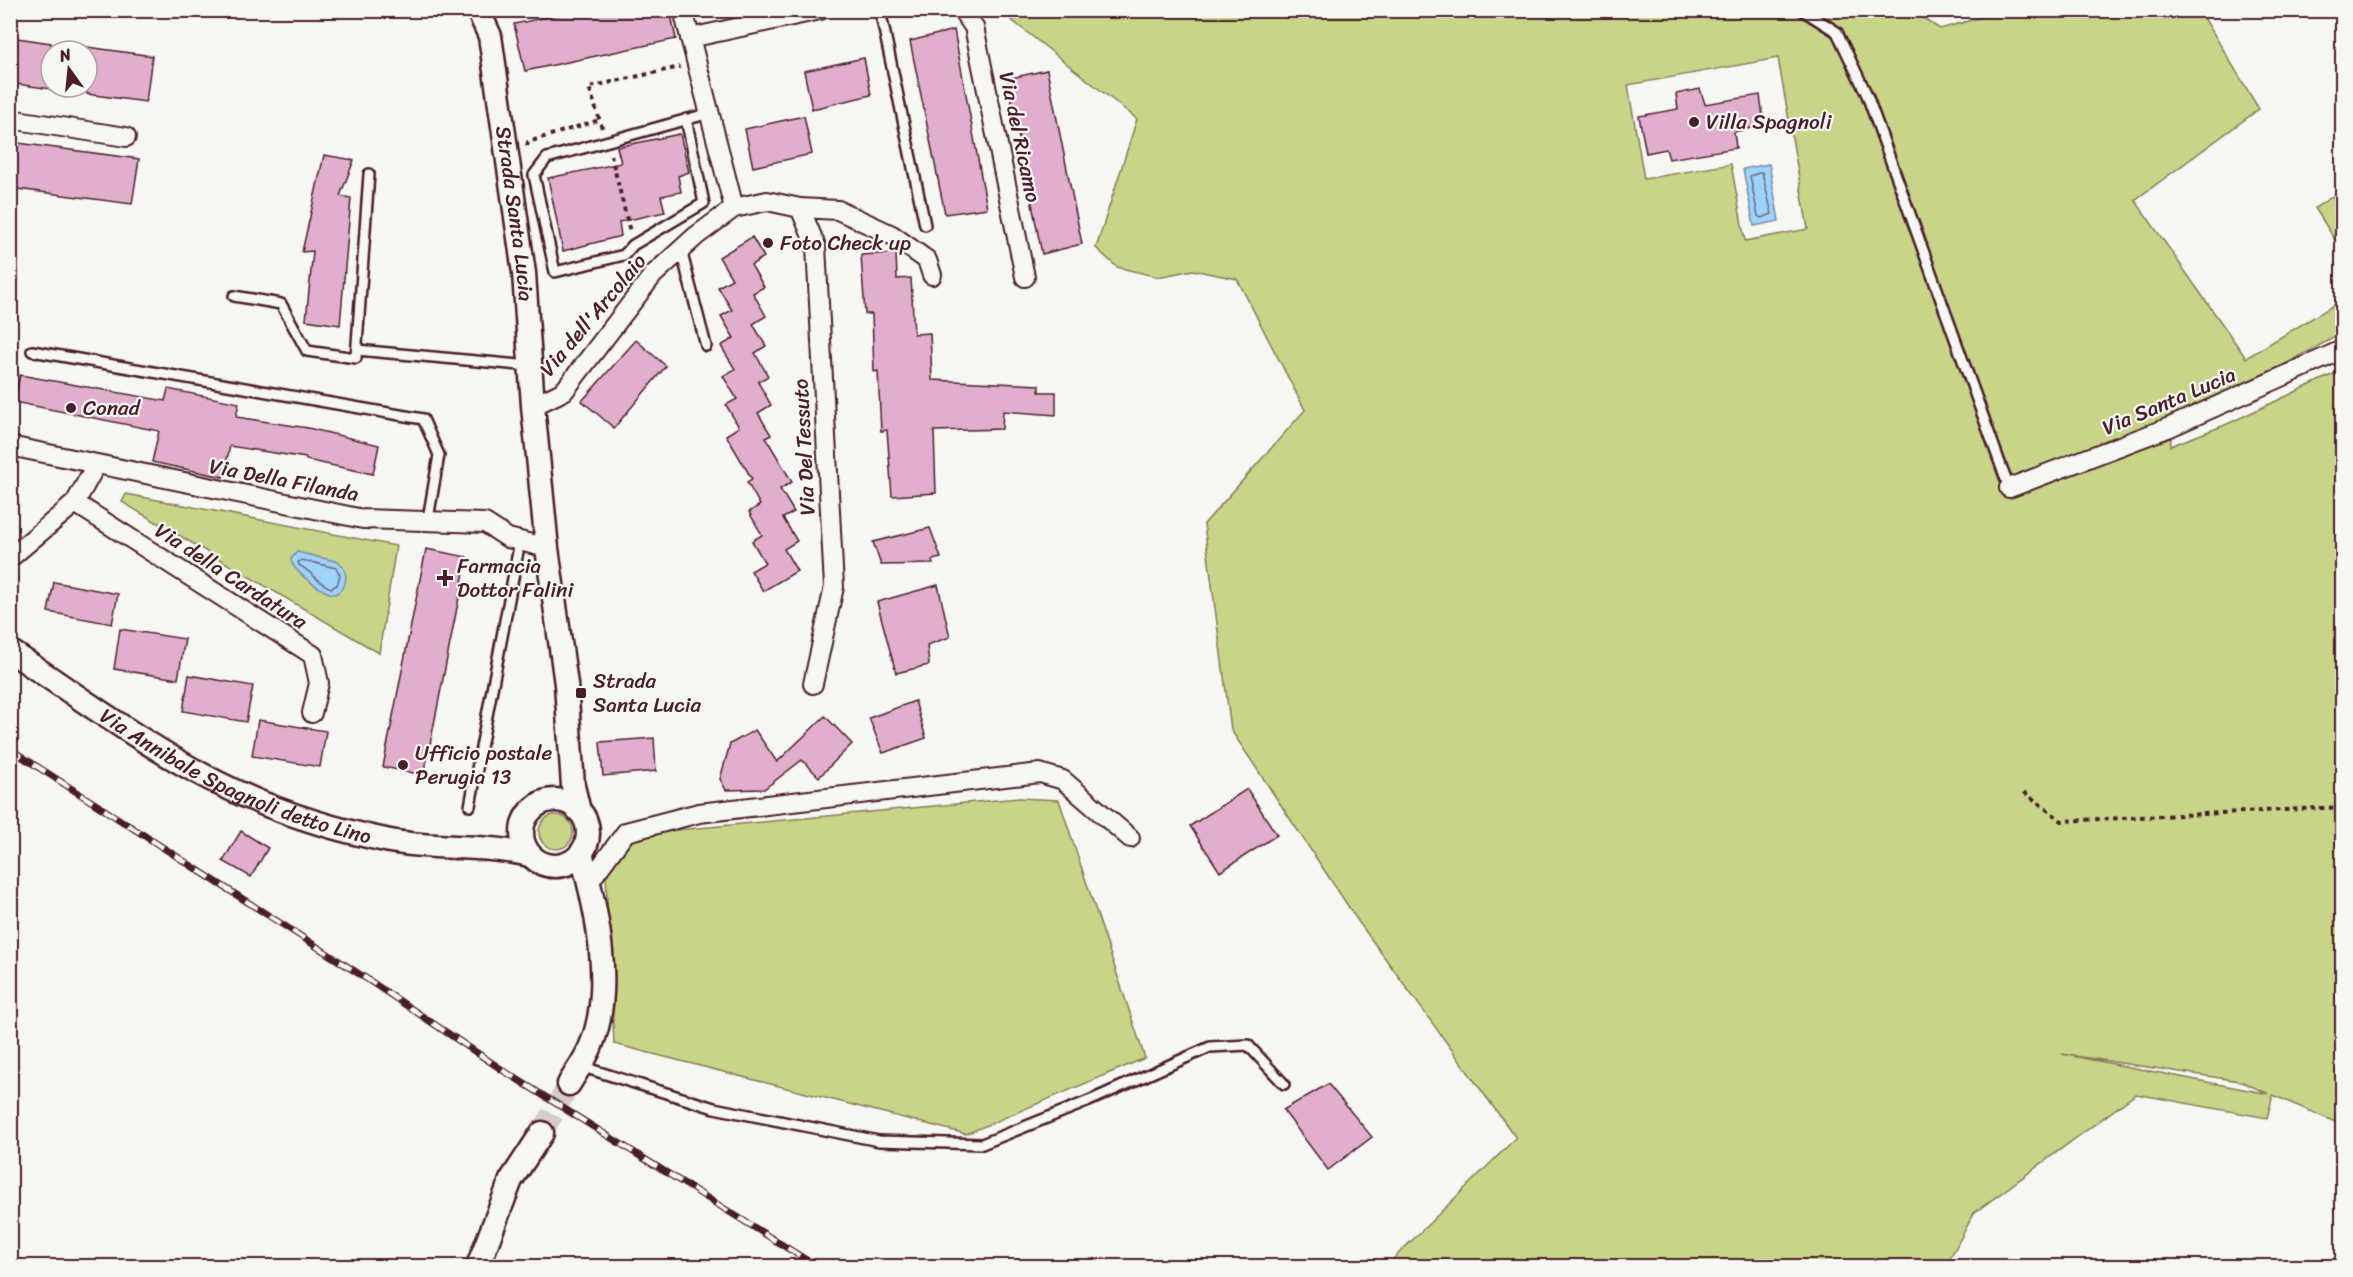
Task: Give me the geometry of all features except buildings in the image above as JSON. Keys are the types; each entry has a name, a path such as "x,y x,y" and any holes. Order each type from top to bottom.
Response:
{"street":[{"name":"Strada Santa Lucia","path":"478,10 490,36 524,273 533,406 547,548 572,744 573,786 579,810"},
{"path":"683,10 734,208"},
{"path":"690,38 820,10"},
{"name":"Via del Ricamo","path":"962,10 974,27 1025,277"},
{"path":"10,119 126,137"},
{"name":"Via dell'Arcolaio","path":"533,406 564,391 653,275 734,208 767,201 800,208 838,210 892,235 927,260 932,275"},
{"name":"Via Del Tessuto","path":"800,208 816,246 834,587 813,684"},
{"name":"Via Santa Lucia","path":"2009,488 2170,427 2343,350"},
{"name":"Via Della Filanda","path":"10,446 363,519 428,519 485,523 508,538 547,548"},
{"path":"10,558 75,503 96,465"},
{"name":"Via della Cardatura","path":"75,503 314,655 319,683 312,712"},
{"name":"Via Annibale Spagnoli detto Lino","path":"10,651 160,751 219,784 285,812 390,841 446,849 479,848 530,855"},
{"name":"Strada Santa Lucia","path":"545,801 557,786 572,744"},
{"path":"590,882 626,832 699,813 1040,773 1063,780 1131,838"},
{"path":"545,801 563,801 579,810 584,818 588,836 581,853 574,860 556,866 538,861 530,855 522,837 522,827 530,811 545,801"},
{"name":"Via Annibale Spagnoli detto Lino","path":"479,848 505,839 522,827"},
{"path":"574,1075 591,1048 603,1005 598,926 590,882 581,853"},
{"path":"478,1266 511,1180 542,1132"}],"lane":[{"path":"880,10 925,225"},
{"path":"1802,10 1837,32 1867,95 2009,488"},
{"path":"686,119 704,203 633,245 624,255 555,272 534,175 547,158 686,119 710,113"},
{"path":"234,296 281,304 307,351 356,358 369,174"},
{"path":"681,250 706,346"},
{"path":"357,350 530,366"},
{"path":"32,351 423,419 438,455 428,519"},
{"path":"470,806 520,542"},
{"path":"574,1075 714,1108 867,1138 982,1144 1089,1101 1210,1047 1248,1045 1284,1084"}],"path":[{"path":"525,151 528,142 599,120 589,87 697,63"},
{"path":"608,141 633,245"},
{"path":"2024,792 2062,821 2343,807"}],"green space":[{"path":"1910,10 1940,29 2003,11 2200,11 2259,109 2135,200 2246,358 2342,300 2342,333 2173,426 2170,446 2225,425 2342,370 2342,1125 2273,1095 2267,1118 2136,1094 1974,1213 1946,1266 1386,1266 1516,1138 1358,921 1231,730 1204,524 1305,410 1237,279 1193,270 1158,277 1117,267 1096,248 1137,119 1000,11","holes":["1778,58 1808,229 1745,241 1731,164 1644,179 1628,85","2062,1054 2240,1081 2269,1094"]},
{"path":"2342,190 2342,251 2315,208"},
{"path":"126,494 396,546 379,653 122,502"},
{"path":"1019,798 1059,800 1145,1058 966,1134 614,1044 606,876 634,834"},
{"path":"556,815 568,820 573,832 568,844 556,849 544,844 539,832 544,820"}],"water":[{"path":"1769,164 1779,221 1754,226 1743,169"},
{"path":"297,552 339,562 346,575 343,588 335,594 330,593 309,581 292,564 291,559"}],"tunnel":[{"path":"542,1133 569,1084"}],"railway":[{"path":"10,749 367,979 504,1071 816,1266"}],"place":[{"name":"Villa Spagnoli","path":"1694,122"},
{"name":"Foto Check up","path":"768,243"},
{"name":"Conad","path":"71,408"},
{"name":"Farmacia Dottor Falini","path":"445,578"},
{"name":"Strada Santa Lucia","path":"581,693"},
{"name":"Ufficio postale Perugia 13","path":"403,765"}]}
